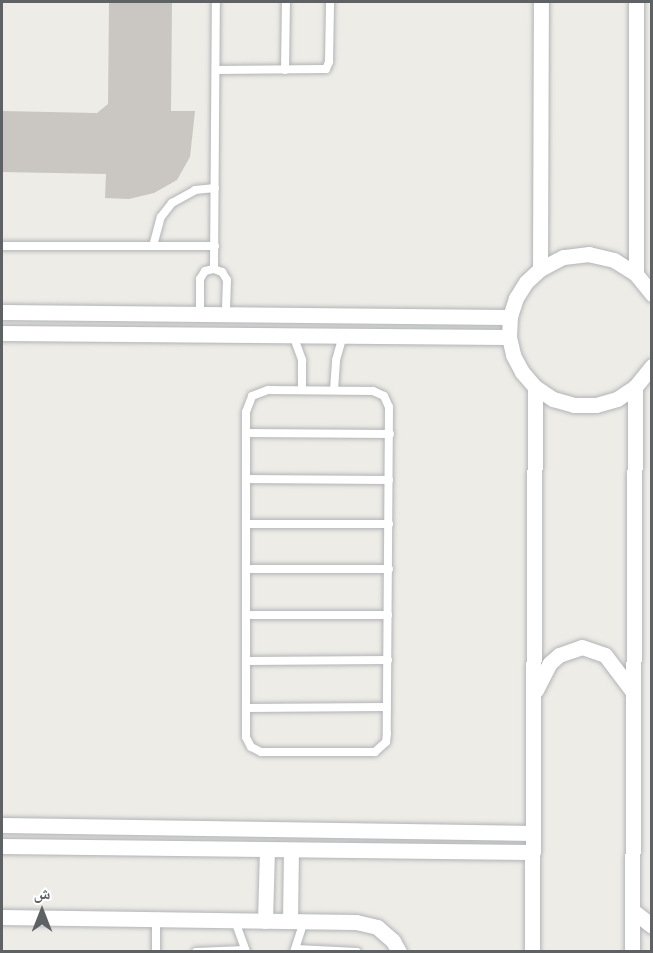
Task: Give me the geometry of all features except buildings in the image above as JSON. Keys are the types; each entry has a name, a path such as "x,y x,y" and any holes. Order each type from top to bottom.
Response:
{"street":[{"path":"540,269 541,2"},
{"path":"636,2 636,273"},
{"path":"651,294 636,273 614,260 589,254 563,257 540,269 526,282 516,298 510,317 509,337 513,355 522,372 535,387 554,399 574,405 607,402 635,387 651,366"},
{"path":"2,312 510,317"},
{"path":"2,333 509,337"},
{"path":"532,951 535,387"},
{"path":"632,951 635,387"},
{"path":"534,692 550,663 559,655 582,647 605,655 633,692"},
{"path":"2,825 533,833"},
{"path":"2,846 267,851 533,852"},
{"path":"265,921 267,851"},
{"path":"291,851 297,921"},
{"path":"633,911 651,927"},
{"path":"2,917 367,923 386,933 399,951"}],"lane":[{"path":"214,269 216,2"},
{"path":"285,70 286,2"},
{"path":"216,70 322,70 328,67 330,2"},
{"path":"153,246 160,217 172,202 195,190 215,188"},
{"path":"2,246 214,246"},
{"path":"200,314 200,279 205,271 214,269 222,272 227,280 226,314"},
{"path":"293,335 302,360 302,390"},
{"path":"334,390 336,360 343,335"},
{"path":"268,390 334,390 373,391 384,396 390,406 386,742 379,750 370,753 255,750 246,737 246,406 256,393 268,390"},
{"path":"246,434 390,434"},
{"path":"246,478 389,480"},
{"path":"246,524 389,525"},
{"path":"246,569 388,569"},
{"path":"246,615 388,615"},
{"path":"246,661 388,660"},
{"path":"246,708 387,706"},
{"path":"156,919 156,951"},
{"path":"196,951 246,951 235,921"},
{"path":"297,921 295,950 357,951"}]}
